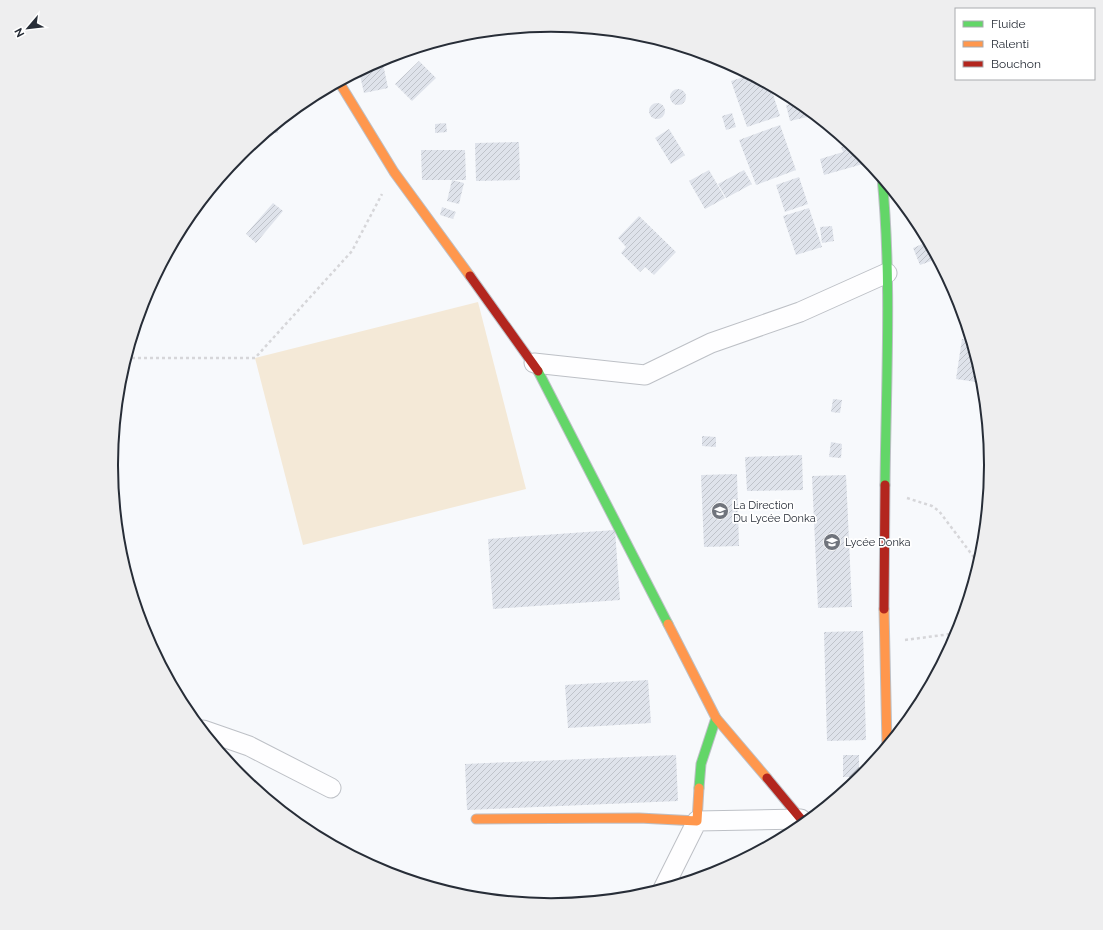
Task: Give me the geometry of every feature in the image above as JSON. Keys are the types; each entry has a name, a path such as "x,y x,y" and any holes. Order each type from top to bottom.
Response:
{"street":[{"path":"342,86 394,172 534,363 716,718 803,817"},
{"path":"883,187 886,218 887,273 884,642 887,739"},
{"path":"534,363 645,375 711,343 800,312 887,273"},
{"path":"666,882 697,821 701,764 716,718"},
{"path":"211,733 249,746 331,788"},
{"path":"476,819 639,818 697,821 799,820"}],"path":[{"path":"132,358 255,358 352,251 394,172"},
{"path":"886,490 913,501 932,506 939,511 974,558"},
{"path":"884,642 951,634"}],"shaded area":[{"path":"478,302 526,489 303,545 255,358"}],"building":[{"path":"419,61 436,78 412,101 395,84"},
{"path":"383,66 388,88 364,93 360,77"},
{"path":"743,77 773,93 780,116 747,127 731,81"},
{"path":"675,89 681,89 686,94 684,103 681,105 675,105 670,100 670,94"},
{"path":"654,103 660,103 665,108 663,117 660,119 654,119 649,114 649,108"},
{"path":"790,104 809,117 790,121 786,105"},
{"path":"732,113 736,127 726,130 722,116"},
{"path":"446,123 447,132 435,133 435,124"},
{"path":"780,125 796,170 756,185 739,140"},
{"path":"669,129 685,155 671,164 655,138"},
{"path":"519,142 520,180 476,181 475,143"},
{"path":"844,146 863,164 824,175 820,159 843,152 841,147"},
{"path":"421,150 465,150 466,180 422,180"},
{"path":"709,170 725,198 705,209 689,181"},
{"path":"744,170 752,184 726,198 718,184"},
{"path":"799,177 808,204 785,212 776,185"},
{"path":"452,180 464,183 459,204 447,201"},
{"path":"273,203 283,211 256,243 246,234"},
{"path":"442,207 456,212 453,219 440,215"},
{"path":"809,208 822,247 796,255 783,216"},
{"path":"639,216 676,252 654,275 645,267 640,272 621,253 626,247 618,238"},
{"path":"832,226 834,241 822,243 820,227"},
{"path":"923,244 933,260 920,265 913,248"},
{"path":"962,339 966,339 976,382 956,379"},
{"path":"833,399 842,400 840,413 831,412"},
{"path":"702,436 716,437 716,447 702,446"},
{"path":"831,442 842,444 841,458 829,457"},
{"path":"802,455 803,490 747,491 745,457"},
{"name":"La Direction Du Lycée Donka","path":"737,474 739,546 704,547 701,475"},
{"name":"Lycée Donka","path":"846,475 852,607 818,608 812,476"},
{"path":"615,530 620,600 493,609 488,539"},
{"path":"863,631 866,740 827,741 824,632"},
{"path":"648,680 651,723 568,728 565,685"},
{"path":"676,755 678,801 467,810 465,764"},
{"path":"843,755 859,755 859,770 852,777 843,777"}],"traffic: fast":[{"path":"883,187 888,292 885,485"},
{"path":"538,371 668,624"},
{"path":"699,788 701,764 716,718"}],"traffic: slow":[{"path":"342,86 394,172 470,276"},
{"path":"884,609 887,739"},
{"path":"668,624 716,718 767,778"},
{"path":"476,819 639,818 697,821 699,788"}],"traffic: jam":[{"path":"470,276 538,371"},
{"path":"884,609 885,485"},
{"path":"767,778 801,819"}],"place":[{"name":"La Direction Du Lycée Donka","path":"720,511"},
{"name":"Lycée Donka","path":"832,542"}]}
